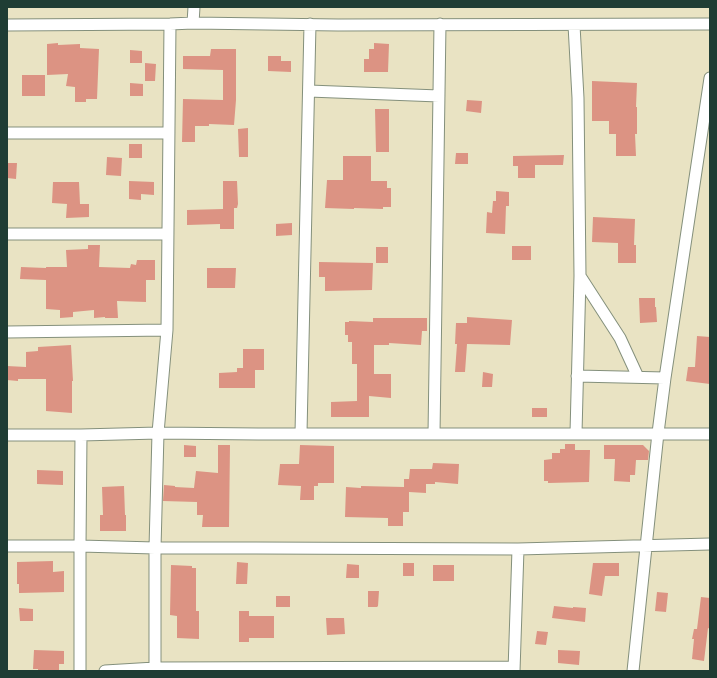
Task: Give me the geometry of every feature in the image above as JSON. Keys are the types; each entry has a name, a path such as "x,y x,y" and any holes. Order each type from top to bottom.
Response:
{"street":[{"path":"193,23 194,7"},
{"path":"7,25 193,23 574,25 710,24"},
{"path":"155,668 158,433 167,330 170,24"},
{"path":"302,433 310,24"},
{"path":"434,434 440,24"},
{"path":"574,25 578,98 580,276 576,433"},
{"path":"633,671 665,378 710,78"},
{"path":"309,91 439,96"},
{"path":"7,133 169,133"},
{"path":"7,234 168,234"},
{"path":"580,276 620,338 638,377"},
{"path":"7,332 167,330"},
{"path":"577,376 665,378"},
{"path":"7,435 158,433 710,434"},
{"path":"80,671 81,435"},
{"path":"7,546 518,549 710,544"},
{"path":"105,671 155,668 514,669 518,549"}],"building":[{"path":"58,43 58,45 80,44 80,48 99,49 97,99 86,99 86,102 75,102 75,87 66,86 68,74 47,75 47,44"},
{"path":"374,43 389,44 388,72 364,72 364,59 369,59 369,49 374,49"},
{"path":"211,49 236,49 236,100 234,125 209,124 209,126 195,126 195,142 182,142 183,99 223,100 223,70 183,69 183,56 210,56"},
{"path":"130,50 142,51 142,63 130,63"},
{"path":"268,56 281,56 281,61 291,61 291,72 268,71"},
{"path":"145,63 156,64 155,81 145,81"},
{"path":"22,75 45,75 45,96 22,96"},
{"path":"592,81 637,83 637,134 635,134 636,156 616,156 616,134 609,134 609,121 592,121"},
{"path":"130,83 143,84 143,96 130,96"},
{"path":"467,100 482,101 481,113 466,111"},
{"path":"375,109 389,109 389,152 376,152"},
{"path":"248,128 248,157 239,157 238,129"},
{"path":"129,144 142,144 142,158 129,158"},
{"path":"456,153 468,153 468,164 455,164"},
{"path":"564,155 563,165 535,165 535,178 518,178 518,166 513,166 513,156"},
{"path":"343,156 371,156 371,181 387,181 387,188 391,188 391,207 383,207 383,209 325,208 327,180 343,180"},
{"path":"107,157 122,158 121,176 106,175"},
{"path":"7,163 17,163 16,179 7,178"},
{"path":"129,181 154,182 154,195 141,194 141,200 129,199"},
{"path":"223,181 237,181 238,204 237,208 234,208 234,229 220,229 220,224 187,225 187,210 223,209"},
{"path":"53,182 79,182 80,204 89,204 89,217 66,218 67,204 52,203"},
{"path":"496,191 509,192 509,206 506,206 505,234 486,233 487,212 492,213 493,201 496,201"},
{"path":"593,217 635,219 634,245 636,245 636,263 618,263 618,243 592,242"},
{"path":"292,223 292,235 276,236 276,224"},
{"path":"88,245 100,245 99,267 130,268 131,264 136,265 137,260 155,260 155,280 146,280 146,302 117,301 118,318 94,318 94,310 73,312 73,317 60,318 60,310 46,309 46,280 20,279 21,267 67,267 66,250 88,249"},
{"path":"512,246 531,246 531,260 512,260"},
{"path":"376,247 388,247 388,263 376,263"},
{"path":"319,262 373,263 372,290 325,291 325,277 319,277"},
{"path":"207,268 236,268 235,288 207,288"},
{"path":"639,298 655,298 657,322 640,323"},
{"path":"467,317 512,320 510,345 467,344 465,372 455,372 457,344 455,344 456,323 467,323"},
{"path":"373,318 427,318 427,331 422,331 421,345 389,343 389,345 374,345 374,374 391,374 391,398 369,396 369,417 331,417 331,402 357,401 357,364 352,364 352,342 348,342 348,335 345,335 345,322 373,322"},
{"path":"697,336 710,337 710,384 686,381 688,367 695,367"},
{"path":"71,345 73,381 72,413 46,411 46,379 18,379 18,381 7,380 7,366 26,367 26,352 38,351 38,347"},
{"path":"243,349 264,349 264,370 255,370 255,388 219,388 219,373 237,372 237,368 243,368"},
{"path":"483,372 493,374 492,387 482,387"},
{"path":"532,408 547,408 547,417 532,417"},
{"path":"565,444 575,444 575,450 590,450 589,482 548,483 548,481 544,481 544,460 552,459 552,453 560,453 560,449 565,449"},
{"path":"184,445 196,446 196,457 184,457"},
{"path":"218,445 230,445 229,527 202,527 203,515 197,515 197,502 163,501 164,485 194,488 196,471 218,473"},
{"path":"300,445 334,446 334,483 318,483 318,486 314,486 314,500 300,500 301,486 278,485 280,464 299,464"},
{"path":"604,445 643,445 649,451 648,460 636,460 635,475 630,475 630,482 614,481 615,459 604,459"},
{"path":"433,463 459,464 458,484 435,482 435,484 426,484 426,493 409,492 409,512 403,512 403,526 388,526 388,518 345,517 346,487 404,487 404,479 409,479 410,469 432,469"},
{"path":"37,470 63,471 63,485 37,484"},
{"path":"124,486 126,531 100,531 100,515 103,515 102,487"},
{"path":"53,561 53,572 64,571 64,592 19,593 19,584 17,584 17,562"},
{"path":"237,562 248,563 247,584 236,584"},
{"path":"403,563 414,563 414,576 403,576"},
{"path":"593,563 619,563 619,576 605,576 602,596 589,594"},
{"path":"347,564 359,565 359,578 346,578"},
{"path":"171,565 192,566 192,568 196,568 196,611 199,611 199,639 177,638 177,616 170,615"},
{"path":"433,565 454,565 454,581 433,581"},
{"path":"368,591 379,591 377,607 368,607"},
{"path":"657,592 668,593 666,612 655,611"},
{"path":"276,596 290,596 290,607 276,607"},
{"path":"701,597 710,598 710,629 708,628 704,661 692,659 694,639 692,639 694,629 697,629"},
{"path":"554,606 586,608 585,622 552,618"},
{"path":"19,608 33,609 33,621 20,621"},
{"path":"239,611 249,611 249,616 274,616 274,638 249,638 249,642 239,642"},
{"path":"326,618 344,618 345,634 327,635"},
{"path":"537,631 548,632 546,645 535,644"},
{"path":"34,650 64,651 64,664 59,664 59,671 38,671 38,669 33,669"},
{"path":"558,650 580,651 579,665 558,663"}]}
